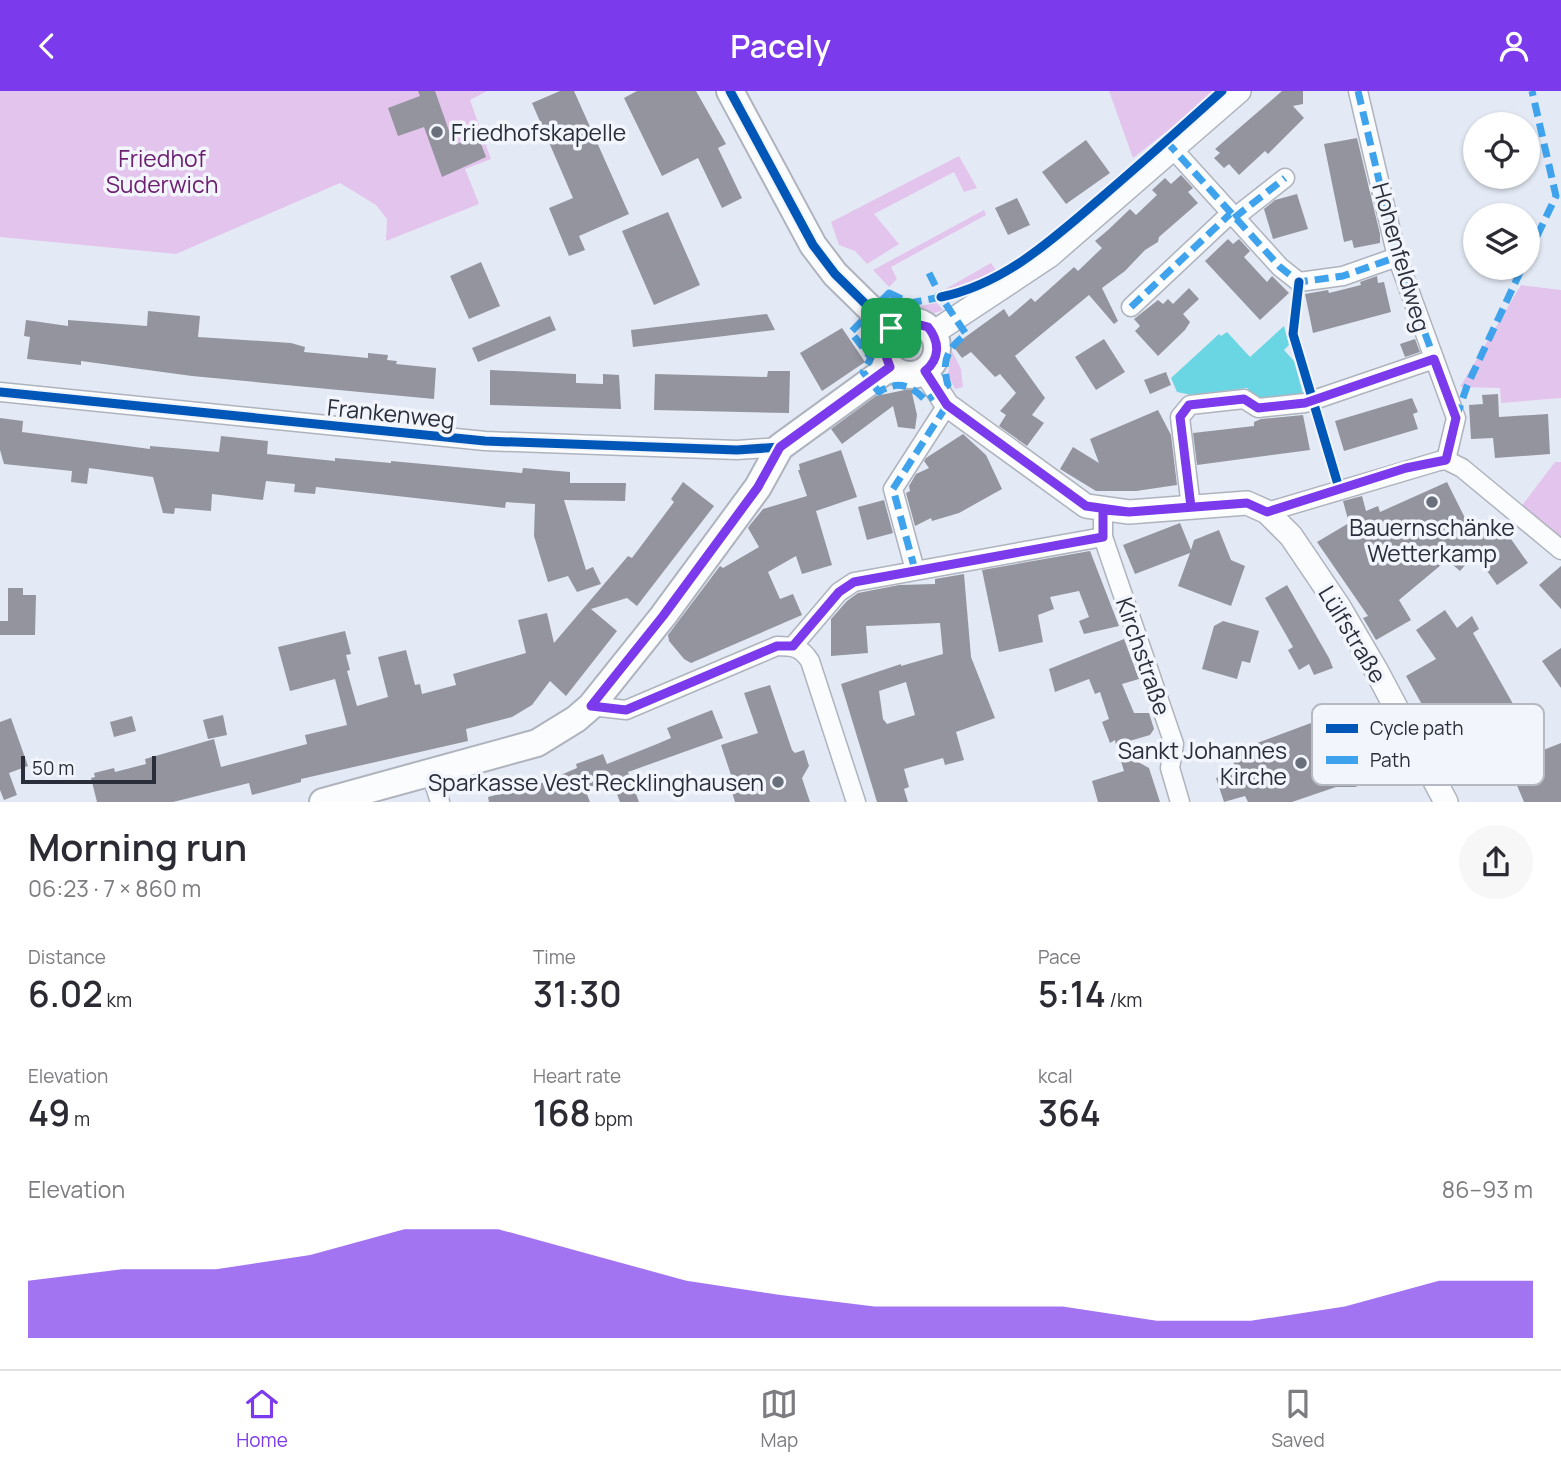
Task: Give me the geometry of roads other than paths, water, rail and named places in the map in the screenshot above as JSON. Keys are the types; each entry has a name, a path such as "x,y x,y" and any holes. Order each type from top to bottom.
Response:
{"main road":[{"path":"730,91 813,245 835,274 891,328"},
{"path":"913,321 921,323 933,333 937,354 925,371 911,376 890,367 883,348 891,328 913,321"},
{"path":"323,802 537,743 576,719 591,706 663,616 758,487 780,447 890,367"}],"street":[{"path":"933,333 1049,256 1239,91"},
{"name":"Hohenfeldweg","path":"1359,91 1397,257 1456,418 1446,460"},
{"path":"1172,148 1280,267 1300,282 1343,276 1397,257"},
{"path":"1131,307 1232,216 1285,178"},
{"path":"1191,507 1180,417 1189,405 1244,399 1258,408 1305,403 1434,359"},
{"path":"925,371 947,405 1073,497 1103,510 1129,512 1247,503 1267,512 1406,468 1446,460 1462,468 1561,550"},
{"name":"Frankenweg","path":"0,391 485,441 737,450 780,447"},
{"path":"915,570 894,489 947,405"},
{"name":"Kirchstraße","path":"1103,510 1103,537 1174,744 1171,768 1180,802"},
{"name":"Lülfstraße","path":"1267,512 1291,536 1339,607 1394,704"},
{"path":"793,646 839,592 854,582 1103,537"},
{"path":"591,706 626,710 777,646 793,646 803,650 810,661 856,802"},
{"path":"430,771 440,802"},
{"name":"Lülfstraße","path":"1437,785 1446,802"}],"water":[{"path":"1284,326 1289,345 1284,350 1294,361 1304,397 1257,401 1247,388 1192,395 1177,392 1171,378 1219,334 1221,336 1227,332 1250,357"}],"place":[{"name":"Friedhofskapelle","path":"437,132"},
{"name":"Bauernschänke Wetterkamp","path":"1432,502"},
{"name":"Sankt Johannes Kirche","path":"1301,763"},
{"name":"Sparkasse Vest Recklinghausen","path":"778,782"}],"park label":[{"name":"Friedhof Suderwich","path":"162,171"}]}
